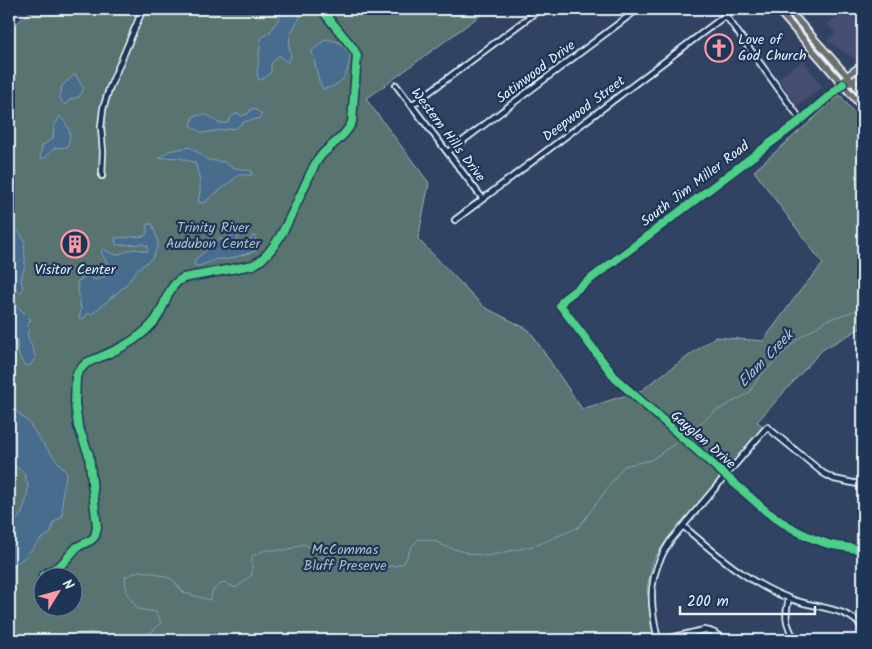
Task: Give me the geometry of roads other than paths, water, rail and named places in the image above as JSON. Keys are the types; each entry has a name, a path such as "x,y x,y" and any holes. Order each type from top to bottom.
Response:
{"main road":[{"path":"777,9 863,108"},
{"path":"788,9 863,94"},
{"path":"843,84 847,76 863,64"},
{"path":"843,84 853,82 863,74"}],"street":[{"path":"102,176 103,152 100,127 103,108 109,89 143,9"},
{"path":"412,105 540,9"},
{"name":"Satinwood Drive","path":"448,152 638,9"},
{"path":"721,9 801,120"},
{"name":"Deepwood Street","path":"455,220 726,15"},
{"name":"South Jim Miller Road","path":"561,302 801,120 843,84"},
{"name":"Western Hills Drive","path":"396,85 483,199"},
{"name":"Gayglen Drive","path":"561,302 562,308 616,379 768,512 796,531 830,544 863,551"},
{"path":"722,640 718,634 704,630 660,640 652,616 650,599 652,582 656,565 663,551 682,526 767,427 823,473 834,479 863,485"},
{"path":"682,526 742,574 763,587 806,605 846,613 854,618 863,630"},
{"path":"788,598 786,620 795,640"}],"waterway":[{"name":"Elam Creek","path":"687,433 716,411 749,393 759,377 798,339 827,320 863,308"},
{"name":"Elam Creek","path":"138,640 153,631 161,623 156,612 138,609 127,594 125,577 139,571 154,573 172,579 184,593 210,600 213,590 224,582 236,588 252,575 252,556 265,550 287,550 303,544 313,548 322,557 366,566 395,566 404,563 412,546 419,539 435,541 444,546 471,554 488,556 537,545 579,527 624,466 651,460 676,443"},
{"name":"Elam Creek","path":"78,640 78,634 92,632 99,640"}],"place":[{"name":"Love of God Church","path":"719,48"},
{"name":"Visitor Center","path":"75,244"}],"park label":[{"name":"Trinity River Audubon Center","path":"213,236"},
{"name":"McCommas Bluff Preserve","path":"345,558"}]}
